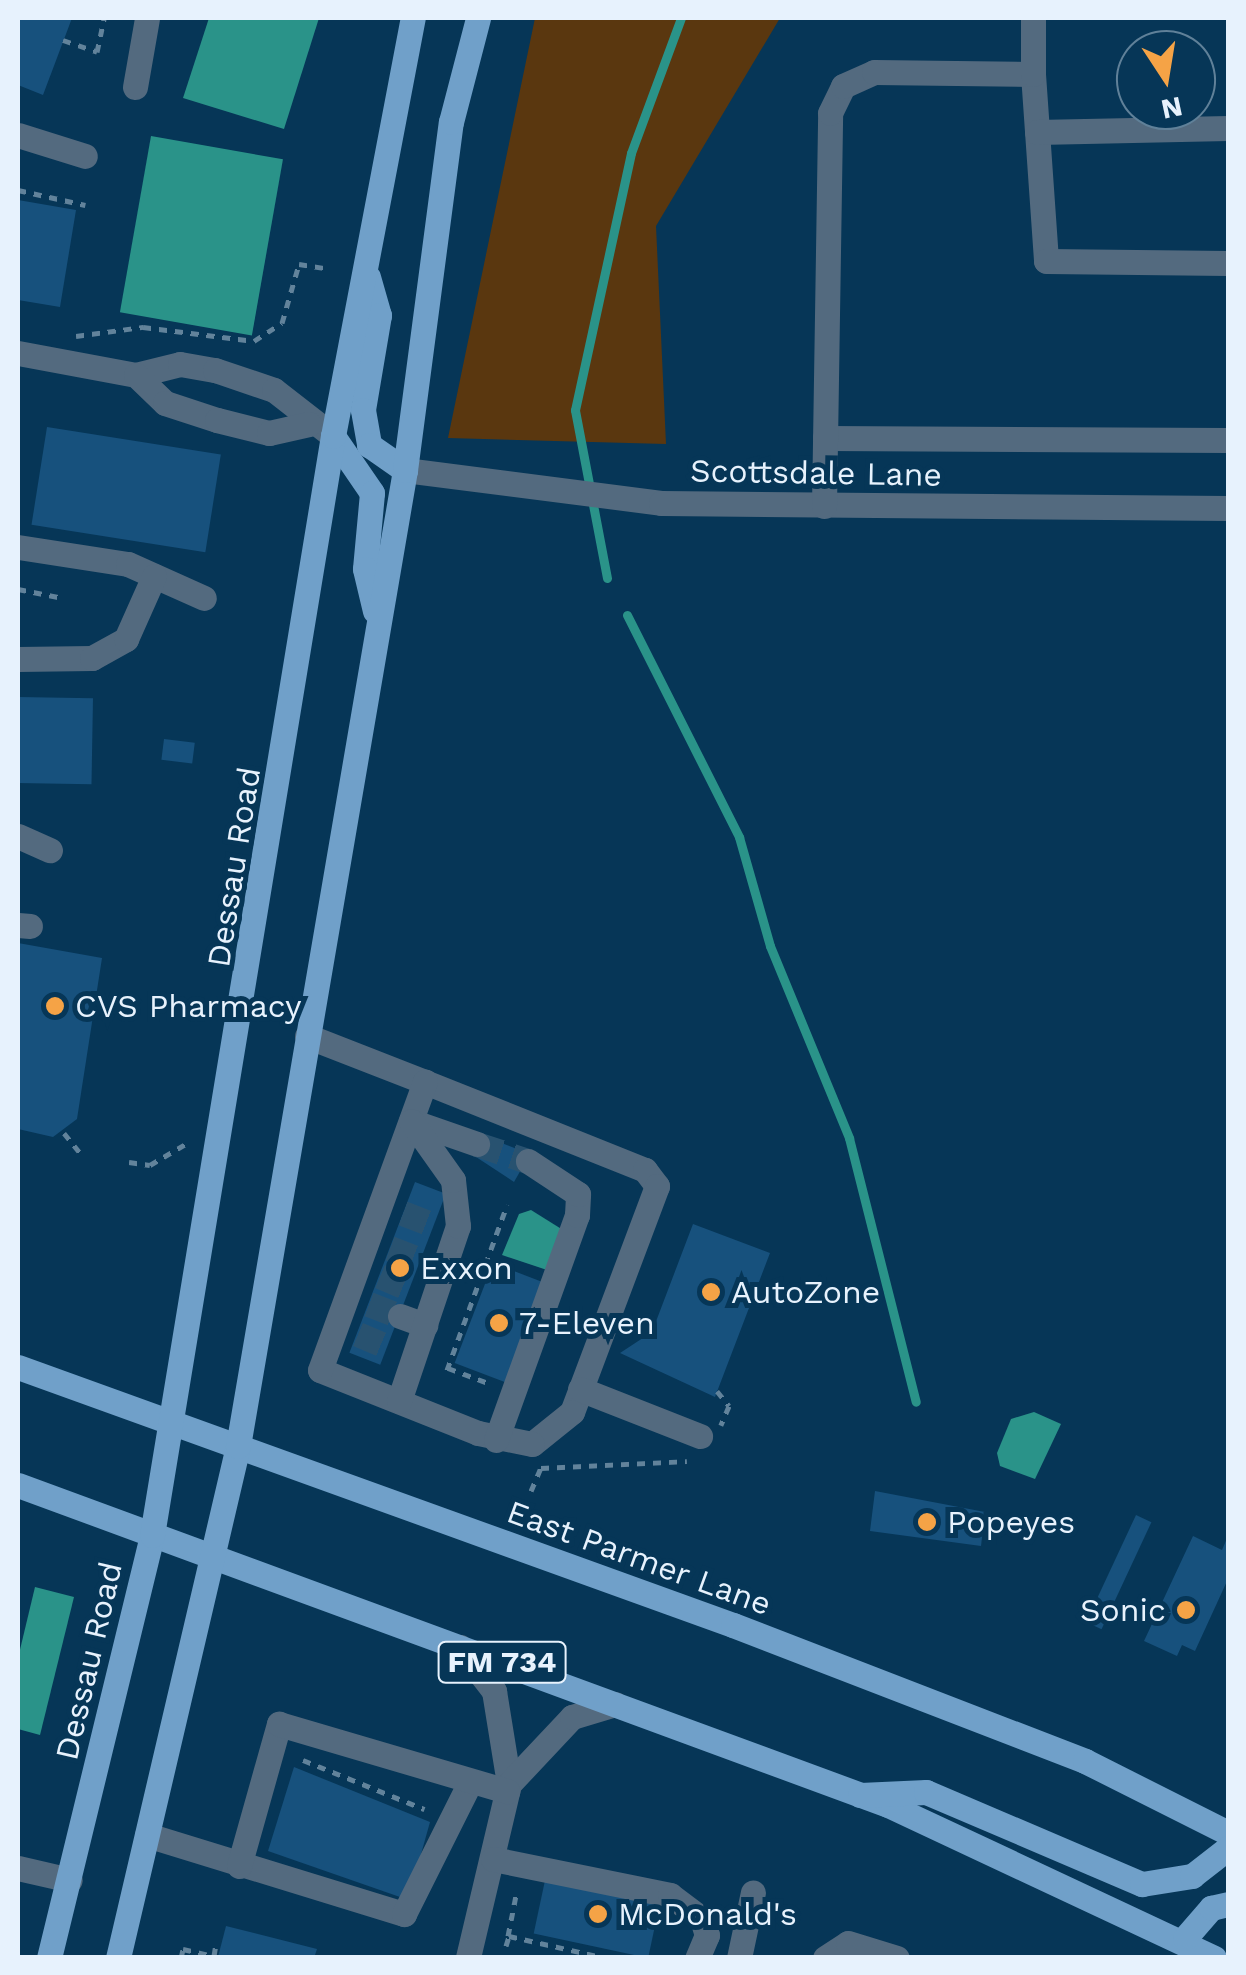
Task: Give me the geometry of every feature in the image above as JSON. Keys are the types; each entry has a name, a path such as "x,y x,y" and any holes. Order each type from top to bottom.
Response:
{"main road":[{"name":"Dessau Road","path":"49,1958 152,1535 333,436 413,18"},
{"path":"118,1958 238,1446 404,470 452,122 478,18"},
{"path":"366,272 378,316 363,410 370,446 404,470"},
{"path":"333,436 372,493 365,569 378,624"},
{"name":"East Parmer Lane","path":"18,1368 1085,1761 1228,1833"},
{"name":"FM 734","path":"18,1485 860,1795 1180,1948 1214,1958"},
{"path":"860,1795 926,1792 1142,1884 1192,1876 1228,1848"},
{"path":"1180,1948 1211,1908 1228,1904"}],"street":[{"path":"135,88 148,18"},
{"path":"1034,18 1033,74 1046,261 1228,263"},
{"path":"824,506 830,113 843,86 874,72 1033,74"},
{"path":"1037,132 1228,128"},
{"path":"18,135 85,156"},
{"path":"18,353 136,375 180,364 215,370 274,390 308,424 333,436"},
{"path":"136,375 165,403 216,420 269,433 308,424"},
{"path":"825,438 1228,440"},
{"name":"Scottsdale Lane","path":"404,470 449,479 661,502 1228,508"},
{"path":"18,546 154,576 204,598"},
{"path":"18,659 92,658 126,639 154,576"},
{"path":"18,836 50,850"},
{"path":"308,1036 425,1082 645,1170 657,1186 572,1412 532,1444 496,1440 320,1370 347,1330 369,1272 392,1208 411,1122 425,1082"},
{"path":"411,1122 478,1144"},
{"path":"399,1401 425,1325 422,1293 445,1229 453,1180 411,1122"},
{"path":"496,1440 577,1215 578,1194 528,1161"},
{"path":"400,1316 425,1325"},
{"path":"389,1346 414,1356"},
{"path":"580,1389 706,1446"},
{"path":"460,1647 494,1691 508,1788 468,1958"},
{"path":"508,1788 572,1717 615,1704"},
{"path":"239,1866 279,1724 468,1786 508,1788"},
{"path":"147,1835 404,1914 468,1786"},
{"path":"494,1859 670,1895 702,1919 706,1950"},
{"path":"18,1868 70,1880"},
{"path":"739,1958 753,1892"},
{"path":"825,1958 848,1943 898,1958"}],"path":[{"path":"63,40 97,52 104,18"},
{"path":"18,190 85,206"},
{"path":"56,332 143,327 254,342 282,323 300,264 330,269"},
{"path":"18,589 64,598"},
{"path":"64,1134 81,1154"},
{"path":"129,1162 150,1165 189,1142"},
{"path":"494,1385 448,1369 507,1205"},
{"path":"531,1492 541,1468 706,1446 729,1406 717,1391"},
{"path":"300,1754 308,1767 424,1808"},
{"path":"506,1946 520,1876"},
{"path":"508,1936 606,1958"},
{"path":"181,1958 183,1949 214,1956 216,1944"}],"shaded area":[{"path":"209,18 319,18 284,129 183,98"},
{"path":"535,18 780,18 656,226 666,444 448,438"},
{"path":"151,136 283,159 252,336 120,312"},
{"path":"531,1210 563,1230 547,1270 502,1255 519,1214"},
{"path":"1034,1412 1061,1424 1035,1479 1000,1466 997,1453 1011,1419"},
{"path":"35,1587 74,1597 40,1735 18,1729 18,1658"}],"building":[{"path":"18,18 72,18 43,95 18,85"},
{"path":"18,200 76,210 60,307 18,300"},
{"path":"47,427 221,455 205,552 32,525"},
{"path":"18,697 93,698 91,784 18,783"},
{"path":"164,739 195,743 192,764 161,760"},
{"name":"CVS Pharmacy","path":"18,943 102,958 77,1119 53,1137 18,1129"},
{"path":"481,1135 530,1154 514,1182 473,1155"},
{"name":"Exxon","path":"415,1182 446,1194 380,1365 349,1353"},
{"name":"AutoZone","path":"693,1224 770,1253 715,1397 620,1353 652,1332"},
{"name":"7-Eleven","path":"493,1263 544,1283 506,1383 455,1363"},
{"name":"Popeyes","path":"875,1491 985,1512 981,1546 870,1531"},
{"path":"1136,1515 1151,1522 1102,1629 1086,1622"},
{"name":"Sonic","path":"1193,1536 1222,1550 1228,1536 1228,1579 1195,1651 1182,1645 1177,1656 1144,1641"},
{"path":"294,1767 430,1822 411,1890 400,1897 268,1851"},
{"name":"McDonald's","path":"547,1871 661,1895 648,1958 534,1934"},
{"path":"226,1926 317,1949 314,1958 218,1957"}],"waterway":[{"path":"607,578 575,410 631,153 681,18"},
{"path":"627,615 739,837 770,946 849,1138 916,1402"}],"tunnel":[{"path":"477,1144 528,1161"},
{"path":"403,1213 434,1225"},
{"path":"390,1248 421,1260"},
{"path":"380,1276 410,1289"},
{"path":"369,1304 400,1316"},
{"path":"358,1334 389,1347"}],"place":[{"name":"CVS Pharmacy","path":"55,1006"},
{"name":"Exxon","path":"400,1268"},
{"name":"AutoZone","path":"711,1292"},
{"name":"7-Eleven","path":"499,1323"},
{"name":"Popeyes","path":"927,1522"},
{"name":"Sonic","path":"1186,1610"},
{"name":"McDonald's","path":"598,1914"}]}
